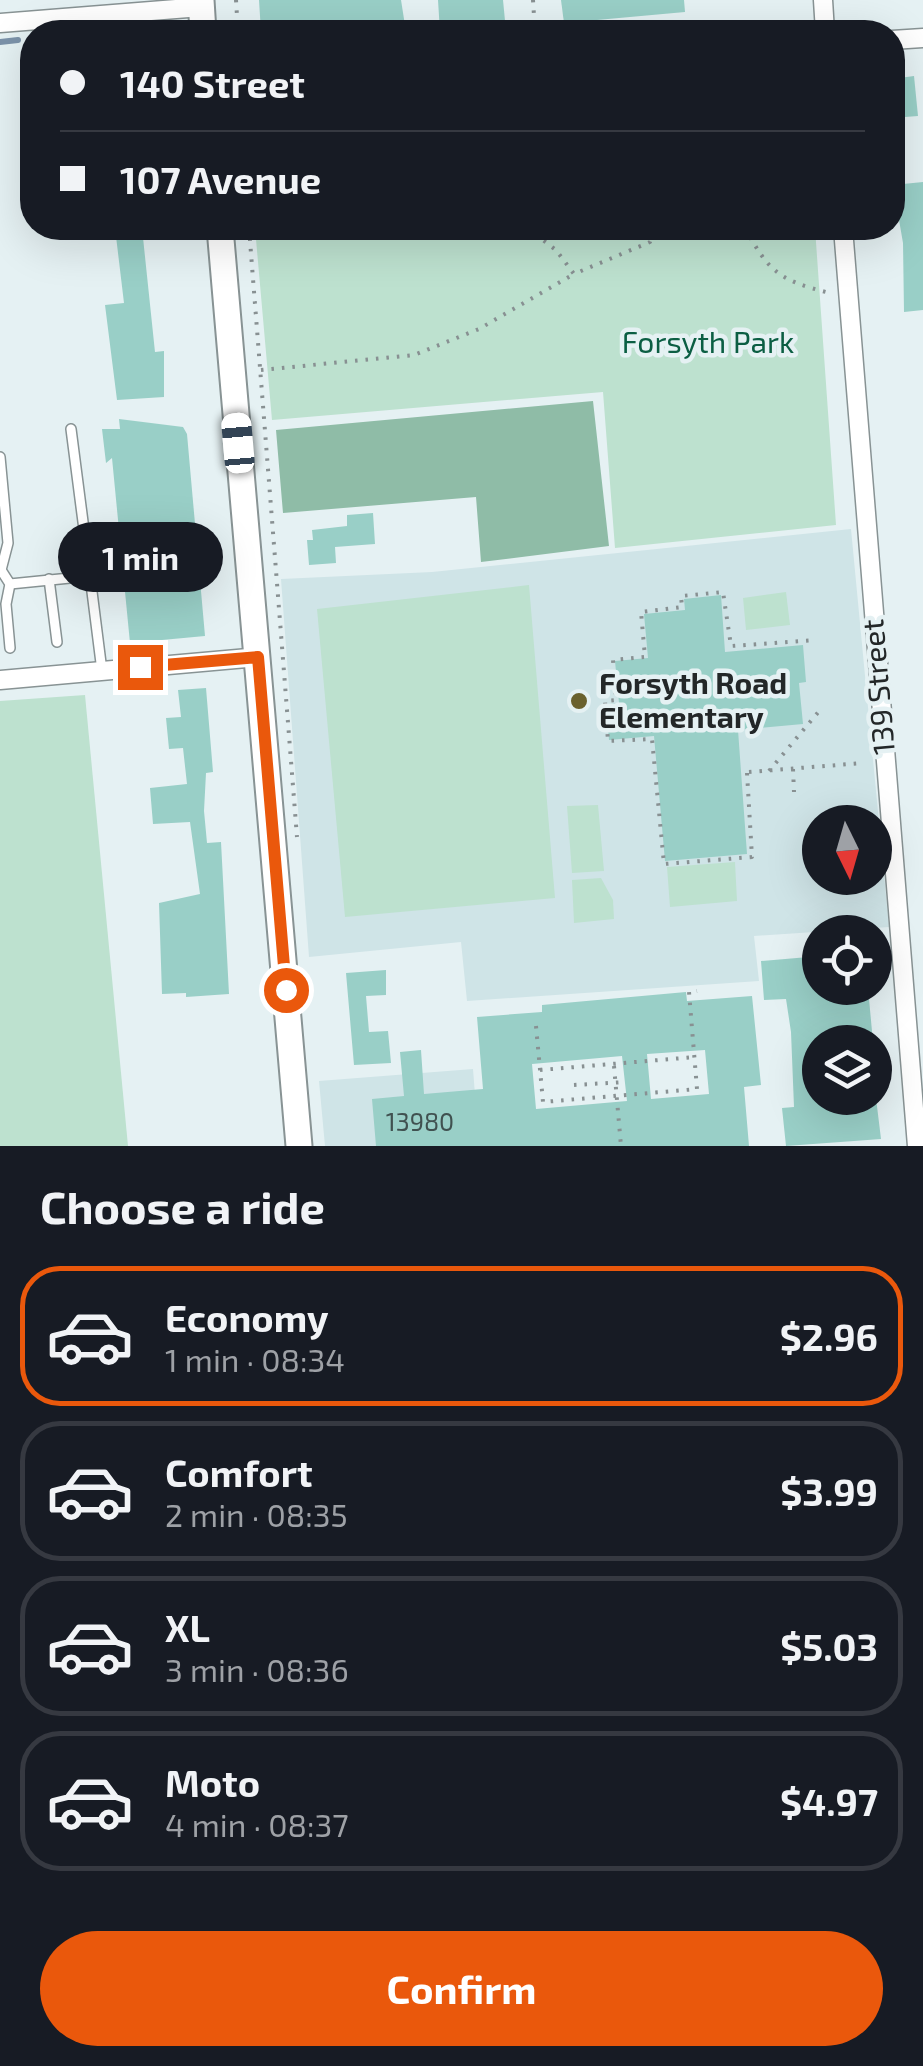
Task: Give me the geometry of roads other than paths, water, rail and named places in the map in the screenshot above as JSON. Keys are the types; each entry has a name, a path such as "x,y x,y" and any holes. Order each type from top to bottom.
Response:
{"main road":[{"path":"221,240 298,1146"}],"street":[{"path":"61,20 202,13"},
{"name":"139 Street","path":"844,240 916,1146"},
{"path":"0,680 258,657"}],"lane":[{"path":"71,429 102,671"},
{"path":"0,456 8,544 1,570 10,584 6,604 10,648"},
{"path":"10,584 90,576"},
{"path":"49,580 57,642"}],"waterway":[{"path":"0,42 18,40"}],"place":[{"name":"Forsyth Road Elementary","path":"579,701"}],"park label":[{"name":"Forsyth Park","path":"708,343"}]}
